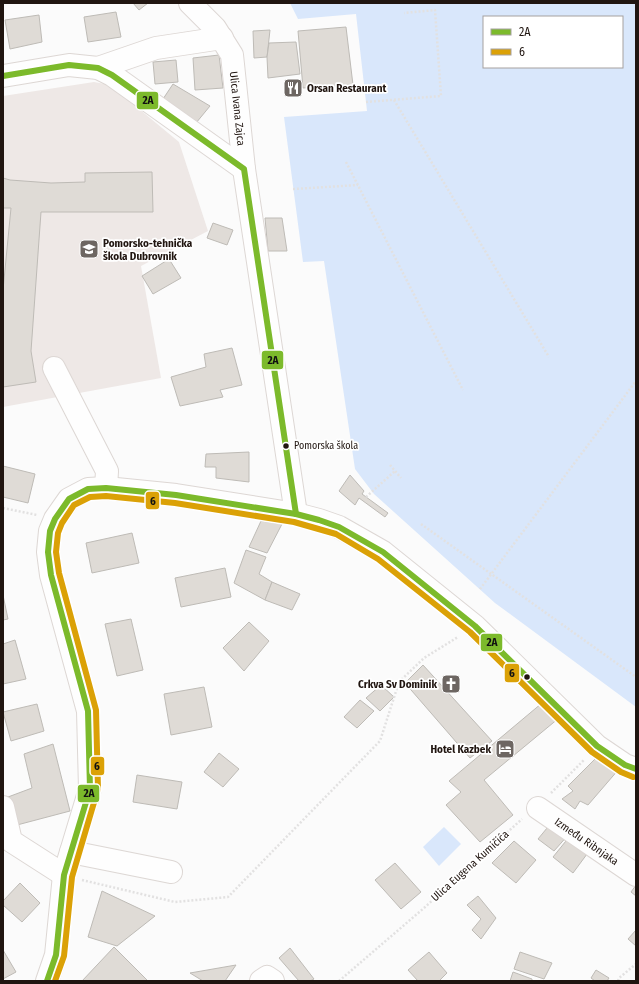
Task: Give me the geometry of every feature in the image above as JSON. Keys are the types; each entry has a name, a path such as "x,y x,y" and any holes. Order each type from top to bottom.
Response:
{"street":[{"name":"Ulica Ivana Zajca","path":"190,3 215,28 232,55 244,169 296,514"},
{"path":"98,68 156,48 222,38"},
{"path":"3,76 69,65 98,68 112,74 244,169"},
{"path":"54,368 107,471 106,488"},
{"path":"47,981 56,955 64,875 90,789 88,711 51,575 48,552 50,531 55,519 69,499 88,490 106,488 176,495 296,514 339,527 383,552 475,626 597,746 625,765 636,769"},
{"path":"3,807 7,847 64,875"},
{"name":"Između Ribnjaka","path":"538,808 636,876"},
{"path":"71,852 171,872"},
{"path":"261,981 266,977 273,981"}],"path":[{"path":"366,102 441,96 435,10 404,13"},
{"path":"394,100 549,357"},
{"path":"346,162 463,390"},
{"path":"293,189 358,185"},
{"path":"480,589 636,381"},
{"path":"390,464 401,478"},
{"path":"366,497 395,471"},
{"path":"3,508 55,519"},
{"path":"422,524 636,677"},
{"path":"64,875 175,902 228,897 380,741 399,682 424,658 475,626"},
{"name":"Ulica Eugena Kumičića","path":"339,981 424,908 527,815 538,808 597,746"},
{"path":"618,981 619,978 636,964"}],"shaded area":[{"name":"Pomorsko-tehnička škola Dubrovnik","path":"94,82 110,85 179,142 208,231 141,266 161,378 3,407 3,96"}],"water":[{"path":"290,3 636,3 636,707 495,603 374,494 355,469 324,261 303,262 284,117 367,111 356,14 298,19"},
{"path":"444,827 461,844 439,866 423,847"}],"building":[{"path":"133,3 148,3 139,10"},
{"path":"116,12 121,37 88,42 84,17"},
{"path":"39,15 42,42 10,49 5,20"},
{"path":"346,27 353,85 303,88 298,31"},
{"path":"270,30 267,57 254,58 253,31"},
{"path":"296,42 300,74 268,78 267,57 269,43"},
{"path":"219,55 223,88 195,90 193,58"},
{"path":"176,60 178,82 155,84 153,62"},
{"path":"173,84 210,106 196,123 161,102"},
{"path":"152,172 153,212 41,212 31,351 36,382 3,387 3,290 11,208 3,208 3,178 10,180 51,183 85,182 85,173"},
{"path":"265,218 282,218 287,251 268,251"},
{"path":"213,223 233,230 227,245 207,238"},
{"path":"169,259 181,278 153,294 142,276"},
{"path":"232,348 242,385 220,390 223,397 180,406 171,377 206,367 204,354"},
{"path":"249,452 249,482 216,478 216,467 205,467 206,454"},
{"path":"3,466 35,474 28,503 3,497"},
{"path":"350,475 364,491 362,494 388,513 385,517 359,498 355,505 339,491"},
{"path":"261,521 282,524 267,553 249,547"},
{"path":"132,533 139,563 92,573 86,543"},
{"path":"246,550 266,557 259,574 272,582 265,600 234,583"},
{"path":"225,568 231,597 181,607 175,578"},
{"path":"272,582 300,594 292,610 265,600"},
{"path":"3,595 8,619 3,620"},
{"path":"131,619 143,670 117,676 105,624"},
{"path":"249,622 269,641 244,671 223,648"},
{"path":"15,640 26,679 3,684 3,644"},
{"path":"423,665 492,741 470,758 405,683"},
{"path":"381,685 394,697 380,711 366,698"},
{"path":"204,687 212,727 171,735 164,694"},
{"path":"360,700 374,711 357,728 344,717"},
{"name":"Hotel Kazbek","path":"542,703 559,718 484,780 513,815 480,842 446,805 461,792 449,781"},
{"path":"37,704 44,731 11,741 3,712"},
{"path":"53,744 70,811 17,825 8,797 32,788 24,754"},
{"path":"219,753 239,769 223,787 204,772"},
{"path":"599,755 619,769 588,805 580,801 575,809 562,799 573,791 568,786"},
{"path":"137,775 182,782 177,809 133,802"},
{"path":"552,822 569,834 554,851 538,839"},
{"path":"570,836 590,850 573,873 553,857"},
{"path":"514,841 536,860 516,883 492,863"},
{"path":"395,863 421,892 401,909 375,880"},
{"path":"20,883 40,903 22,922 3,905 3,901"},
{"path":"636,885 636,896 631,892"},
{"path":"102,891 155,916 117,946 88,937"},
{"path":"478,896 496,918 481,939 472,930 481,919 467,905"},
{"path":"636,930 636,946 628,939"},
{"path":"114,947 148,981 82,981"},
{"path":"290,948 314,979 310,981 299,981 279,958"},
{"path":"3,950 16,972 3,979"},
{"path":"429,952 447,973 439,981 418,981 408,970"},
{"path":"520,952 552,963 544,979 514,969"},
{"path":"236,965 225,981 203,981 190,973"},
{"path":"596,970 609,978 607,981 595,981 591,978"},
{"path":"513,972 532,979 532,981 510,981"}],"transit line":[{"name":"2A","path":"3,76 69,65 98,68 112,75 244,169 296,514"},
{"name":"2A","path":"47,981 56,955 64,875 90,789 88,711 51,575 48,552 50,531 55,519 69,499 88,489 106,488 176,495 296,514 339,527 383,552 475,626 597,746 625,765 636,769"},
{"name":"6","path":"55,981 64,956 72,877 98,789 96,710 59,573 56,552 58,533 62,523 74,505 90,497 106,496 175,503 294,522 336,534 378,559 470,632 592,752 621,772 633,777"}],"place":[{"name":"Orsan Restaurant","path":"293,88"},
{"name":"Pomorsko-tehnička škola Dubrovnik","path":"89,249"},
{"name":"Pomorska škola","path":"286,446"},
{"name":"Crkva Sv Dominik","path":"451,684"},
{"name":"Hotel Kazbek","path":"505,749"}]}
